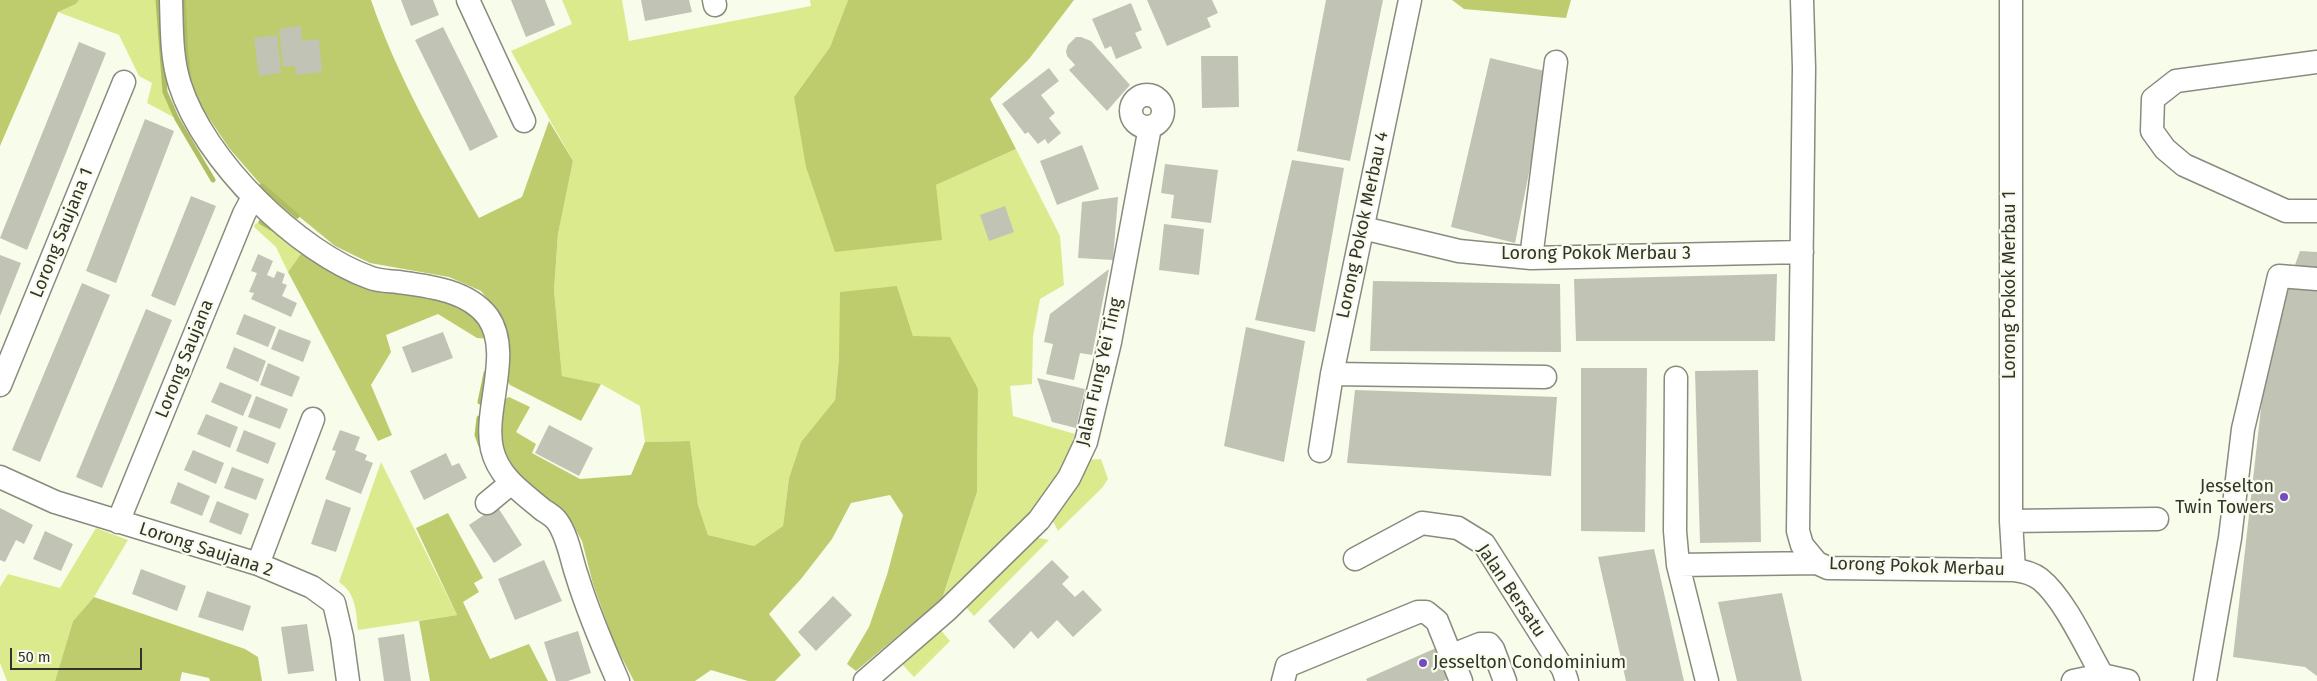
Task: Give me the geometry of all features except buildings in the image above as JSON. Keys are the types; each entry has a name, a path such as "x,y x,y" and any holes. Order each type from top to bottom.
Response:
{"street":[{"path":"171,0 174,53 180,83 190,110 218,154 253,197 294,233 332,261 373,279 450,292 475,304 489,318 499,350 492,417 492,449 498,465 510,484 557,522 600,639 618,681"},
{"path":"468,0 524,121"},
{"name":"Lorong Pokok Merbau 4","path":"1320,451 1332,374 1410,0"},
{"path":"1802,0 1804,68 1798,531 1802,545 1817,563"},
{"name":"Lorong Pokok Merbau 1","path":"2011,0 2011,522 2014,570"},
{"path":"1531,258 1556,62"},
{"path":"2317,62 2176,81 2153,99 2152,131 2165,149 2184,165 2286,211 2317,211"},
{"name":"Lorong Saujana 1","path":"0,385 124,82"},
{"name":"Jalan Fung Yei Ting","path":"865,681 946,610 1039,520 1069,478 1086,442 1108,351 1150,127"},
{"name":"Lorong Saujana","path":"118,522 244,214 253,197"},
{"name":"Lorong Pokok Merbau 3","path":"1362,228 1459,252 1531,258 1802,252"},
{"path":"2205,681 2230,538 2243,429 2279,276 2317,279"},
{"path":"1332,374 1545,377"},
{"path":"1676,378 1674,531 1678,565 1707,681"},
{"path":"258,564 313,419"},
{"name":"Lorong Saujana 2","path":"0,477 55,502 258,564 312,586 334,603 342,637 348,681"},
{"path":"487,503 510,484"},
{"path":"2011,522 2157,520"},
{"name":"Jalan Bersatu","path":"1355,559 1422,523 1458,528 1484,544 1563,668 1567,681"},
{"name":"Lorong Pokok Merbau","path":"1678,565 1817,563 1828,568 2014,570 2027,572 2040,579 2057,597 2102,675"},
{"path":"1283,681 1287,666 1418,612 1426,612 1437,622 1461,681"},
{"path":"1450,656 1480,644 1489,644 1493,649 1505,681"},
{"path":"2073,681 2102,675 2128,681"}],"green space":[{"path":"0,0 79,0 76,4 58,12 0,146"},
{"path":"79,0 158,0 165,92 177,119 147,103 152,83 139,76 119,35 58,12 76,4"},
{"path":"183,0 371,0 381,28 406,84 434,139 479,218 522,197 549,121 573,161 558,234 554,290 562,376 601,384 581,421 510,385 506,379 498,312 481,291 449,277 370,263 335,246 262,186 229,148 200,105 189,81"},
{"path":"562,0 622,0 629,41 811,6 810,0 848,0 830,47 794,97 936,185 1016,149 1060,236 1064,285 1040,299 1033,336 1032,384 1010,386 1013,416 1075,434 1059,480 1015,536 942,599 977,492 978,389 913,336 897,286 839,358 835,400 801,442 789,478 783,526 754,546 708,535 698,505 690,441 645,442 640,406 601,384 562,376 554,290 558,234 573,161 511,51 572,24"},
{"path":"848,0 1074,0 1029,59 990,99 1016,149 936,185 942,240 835,252 806,167 794,97 830,47"},
{"path":"1452,0 1571,0 1566,18 1464,9"},
{"path":"265,220 305,248 288,272 276,247 254,227 255,224"},
{"path":"305,248 465,301 491,339 477,338 438,314 386,335 391,352 371,385 392,435 378,441 288,272"},
{"path":"897,286 913,336 950,337 978,389 977,492 942,599 856,671 847,664 869,627 887,575 903,515 890,495 851,503 832,539 801,579 769,614 801,655 775,681 748,681 711,670 695,681 634,681 615,645 593,584 582,541 566,513 520,478 506,461 499,446 500,401 509,397 530,407 516,432 536,444 532,453 580,479 631,475 645,442 690,441 698,505 708,535 754,546 783,526 789,478 801,442 835,400 839,358 840,292"},
{"path":"1101,459 1108,479 1102,488 1058,531 1052,519 1087,460"},
{"path":"381,462 457,615 358,630 356,609 352,597 345,586 339,582"},
{"path":"448,513 483,578 474,583 479,592 463,602 490,659 529,644 548,681 430,681 419,621 457,615 416,528"},
{"path":"96,528 128,540 94,597 73,621 55,681 7,681 0,663 0,587 8,574 60,588"},
{"path":"1034,537 1049,540 974,616 964,605"},
{"path":"94,597 245,649 258,657 262,681 210,681 209,678 182,672 180,681 55,681 73,621"},
{"path":"939,628 950,641 914,677 901,663"}],"waterway":[{"path":"158,0 165,92 177,119 213,180"},
{"path":"183,0 189,79"},
{"path":"262,186 297,216"},
{"path":"261,222 273,229"},
{"path":"480,402 486,373"},
{"path":"479,418 477,435 481,446"}],"place":[{"name":"Jesselton Twin Towers","path":"2284,497"},
{"name":"Jesselton Condominium","path":"1423,663"}]}
